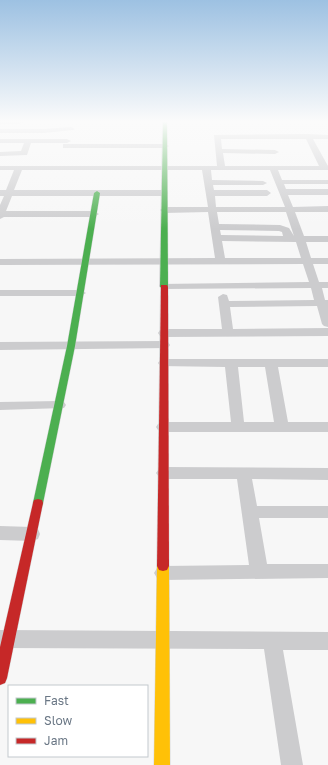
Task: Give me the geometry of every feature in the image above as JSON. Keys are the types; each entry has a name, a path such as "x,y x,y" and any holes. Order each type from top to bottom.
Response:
{"street":[{"path":"0,168 19,168 51,158"},
{"path":"92,158 164,167 326,168"},
{"path":"162,765 164,158"},
{"path":"220,158 222,167"},
{"path":"276,158 279,182 301,239 316,285 325,302 328,324"},
{"path":"320,158 326,168"},
{"path":"206,167 220,261"},
{"path":"259,167 271,209"},
{"path":"19,168 5,193 0,215 94,214"},
{"path":"208,182 264,183"},
{"path":"279,182 328,182"},
{"path":"283,192 328,192"},
{"path":"5,193 164,193"},
{"path":"0,678 5,639 32,534 71,346 97,193"},
{"path":"210,193 267,193"},
{"path":"164,210 328,209"},
{"path":"215,227 280,228 286,230 289,239"},
{"path":"216,238 328,239"},
{"path":"0,262 328,261"},
{"path":"164,286 328,285"},
{"path":"221,286 228,333"},
{"path":"0,293 81,293"},
{"path":"224,304 325,302"},
{"path":"0,346 71,346 228,333 328,332"},
{"path":"164,363 328,363"},
{"path":"231,363 238,428"},
{"path":"271,363 282,428"},
{"path":"0,406 59,405"},
{"path":"163,427 328,428"},
{"path":"164,473 328,474"},
{"path":"244,474 259,571"},
{"path":"250,512 328,512"},
{"path":"0,533 32,534"},
{"path":"163,573 328,571"},
{"path":"5,639 328,641"},
{"path":"272,641 292,765"}],"traffic: fast":[{"path":"164,287 165,158"},
{"path":"38,503 71,346 97,193"}],"traffic: slow":[{"path":"162,765 163,566"}],"traffic: jam":[{"path":"163,566 164,287"},
{"path":"0,678 38,503"}]}
